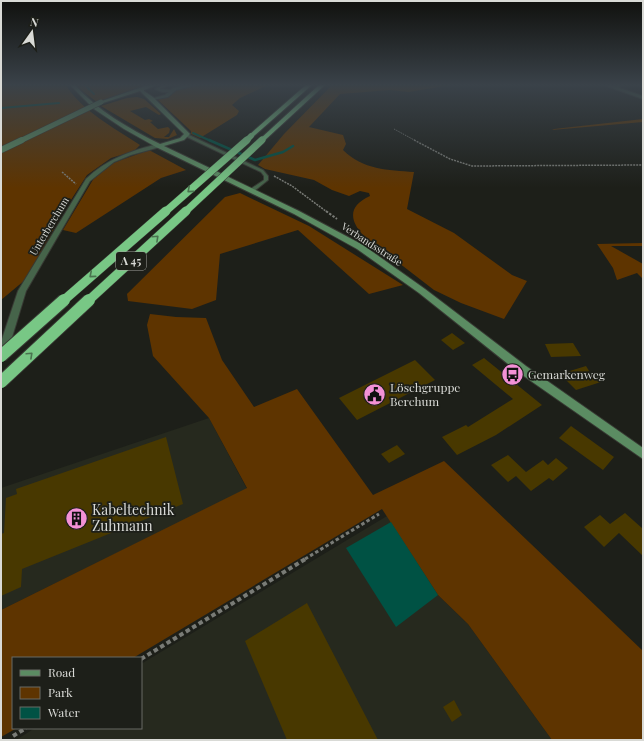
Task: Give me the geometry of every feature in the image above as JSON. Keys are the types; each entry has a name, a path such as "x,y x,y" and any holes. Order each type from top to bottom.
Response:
{"highway":[{"name":"A 45","path":"1,356 271,119"},
{"name":"A 45","path":"1,382 286,119"}],"main road":[{"path":"1,150 66,119"},
{"name":"Verbandsstraße","path":"113,119 158,146 251,190 324,227 360,248 448,310 522,368 643,454"},
{"path":"172,119 186,131 179,148 181,156"},
{"path":"158,146 184,137"}],"street":[{"name":"Unterberchum","path":"1,356 22,291 88,180 99,169 115,159 158,146"}],"lane":[{"path":"184,137 262,171 266,176 266,180 251,190"}],"path":[{"path":"394,129 450,159 472,166 643,165"},
{"path":"62,172 72,183 84,188"},
{"path":"282,180 337,219"},
{"path":"142,657 380,514"},
{"path":"13,736 24,729"}],"shaded area":[{"path":"209,418 247,489 1,610 1,488"},
{"path":"387,516 438,595 468,624 552,740 16,740 33,729 142,729 142,663"}],"green space":[{"path":"1,119 100,119 140,145 134,151 111,158 87,175 62,214 25,280 1,300"},
{"path":"122,119 149,119 153,121 150,122 158,129 168,127 170,129 169,133 164,137 169,137 174,129 177,135 168,139 155,138"},
{"path":"178,119 231,119 200,138 191,134 191,131"},
{"path":"299,119 317,119 309,127 343,135 346,144 343,150 359,162 376,168 414,172 407,209 454,233 512,275 527,281 504,319 461,303 434,290 364,236 356,224 353,214 354,209 358,204 370,196 369,193 360,191 349,196 332,190 314,180 265,169 258,165"},
{"path":"643,119 643,122 552,130 554,129"},
{"path":"149,150 186,170 161,178 76,233 63,230 94,178 113,163"},
{"path":"240,193 309,226 403,285 369,294 298,230 220,254 216,300 192,309 128,301 127,294 225,197"},
{"path":"643,243 643,246 611,246 643,264 643,279 637,273 617,280 613,268 597,244"},
{"path":"150,314 206,318 222,360 254,407 297,389 373,495 444,461 643,651 643,740 552,740 468,624 438,595 382,509 135,657 12,657 12,729 15,729 1,737 1,610 247,488 209,418 153,356 147,325"}],"water":[{"path":"391,522 438,595 396,627 346,548"}],"building":[{"path":"452,333 465,343 453,350 441,340"},
{"path":"573,343 581,356 551,357 545,344"},
{"path":"484,358 542,405 496,435 457,455 442,437 466,425 468,427 513,399 472,365"},
{"path":"415,360 435,380 357,420 339,398"},
{"path":"586,366 591,374 593,373 601,382 576,390 560,374"},
{"path":"571,426 614,457 603,470 559,438"},
{"name":"Kabeltechnik Zuhmann","path":"166,437 183,504 22,569 21,587 1,596 1,534 4,533 6,498 17,494 16,489"},
{"path":"397,445 405,454 389,463 381,454"},
{"path":"508,455 526,472 543,460 548,465 556,458 568,468 553,481 549,478 531,491 516,476 508,482 491,465"},
{"path":"625,513 643,529 643,556 619,533 604,547 584,527 600,515 610,524"},
{"path":"307,603 378,740 287,740 245,641"},
{"path":"454,700 462,715 452,722 443,707"}],"waterway":[{"path":"193,133 211,141"},
{"path":"209,140 255,160 283,152 293,146"}],"place":[{"name":"Gemarkenweg","path":"513,375"},
{"name":"Löschgruppe Berchum","path":"374,395"},
{"name":"Kabeltechnik Zuhmann","path":"76,518"}]}
